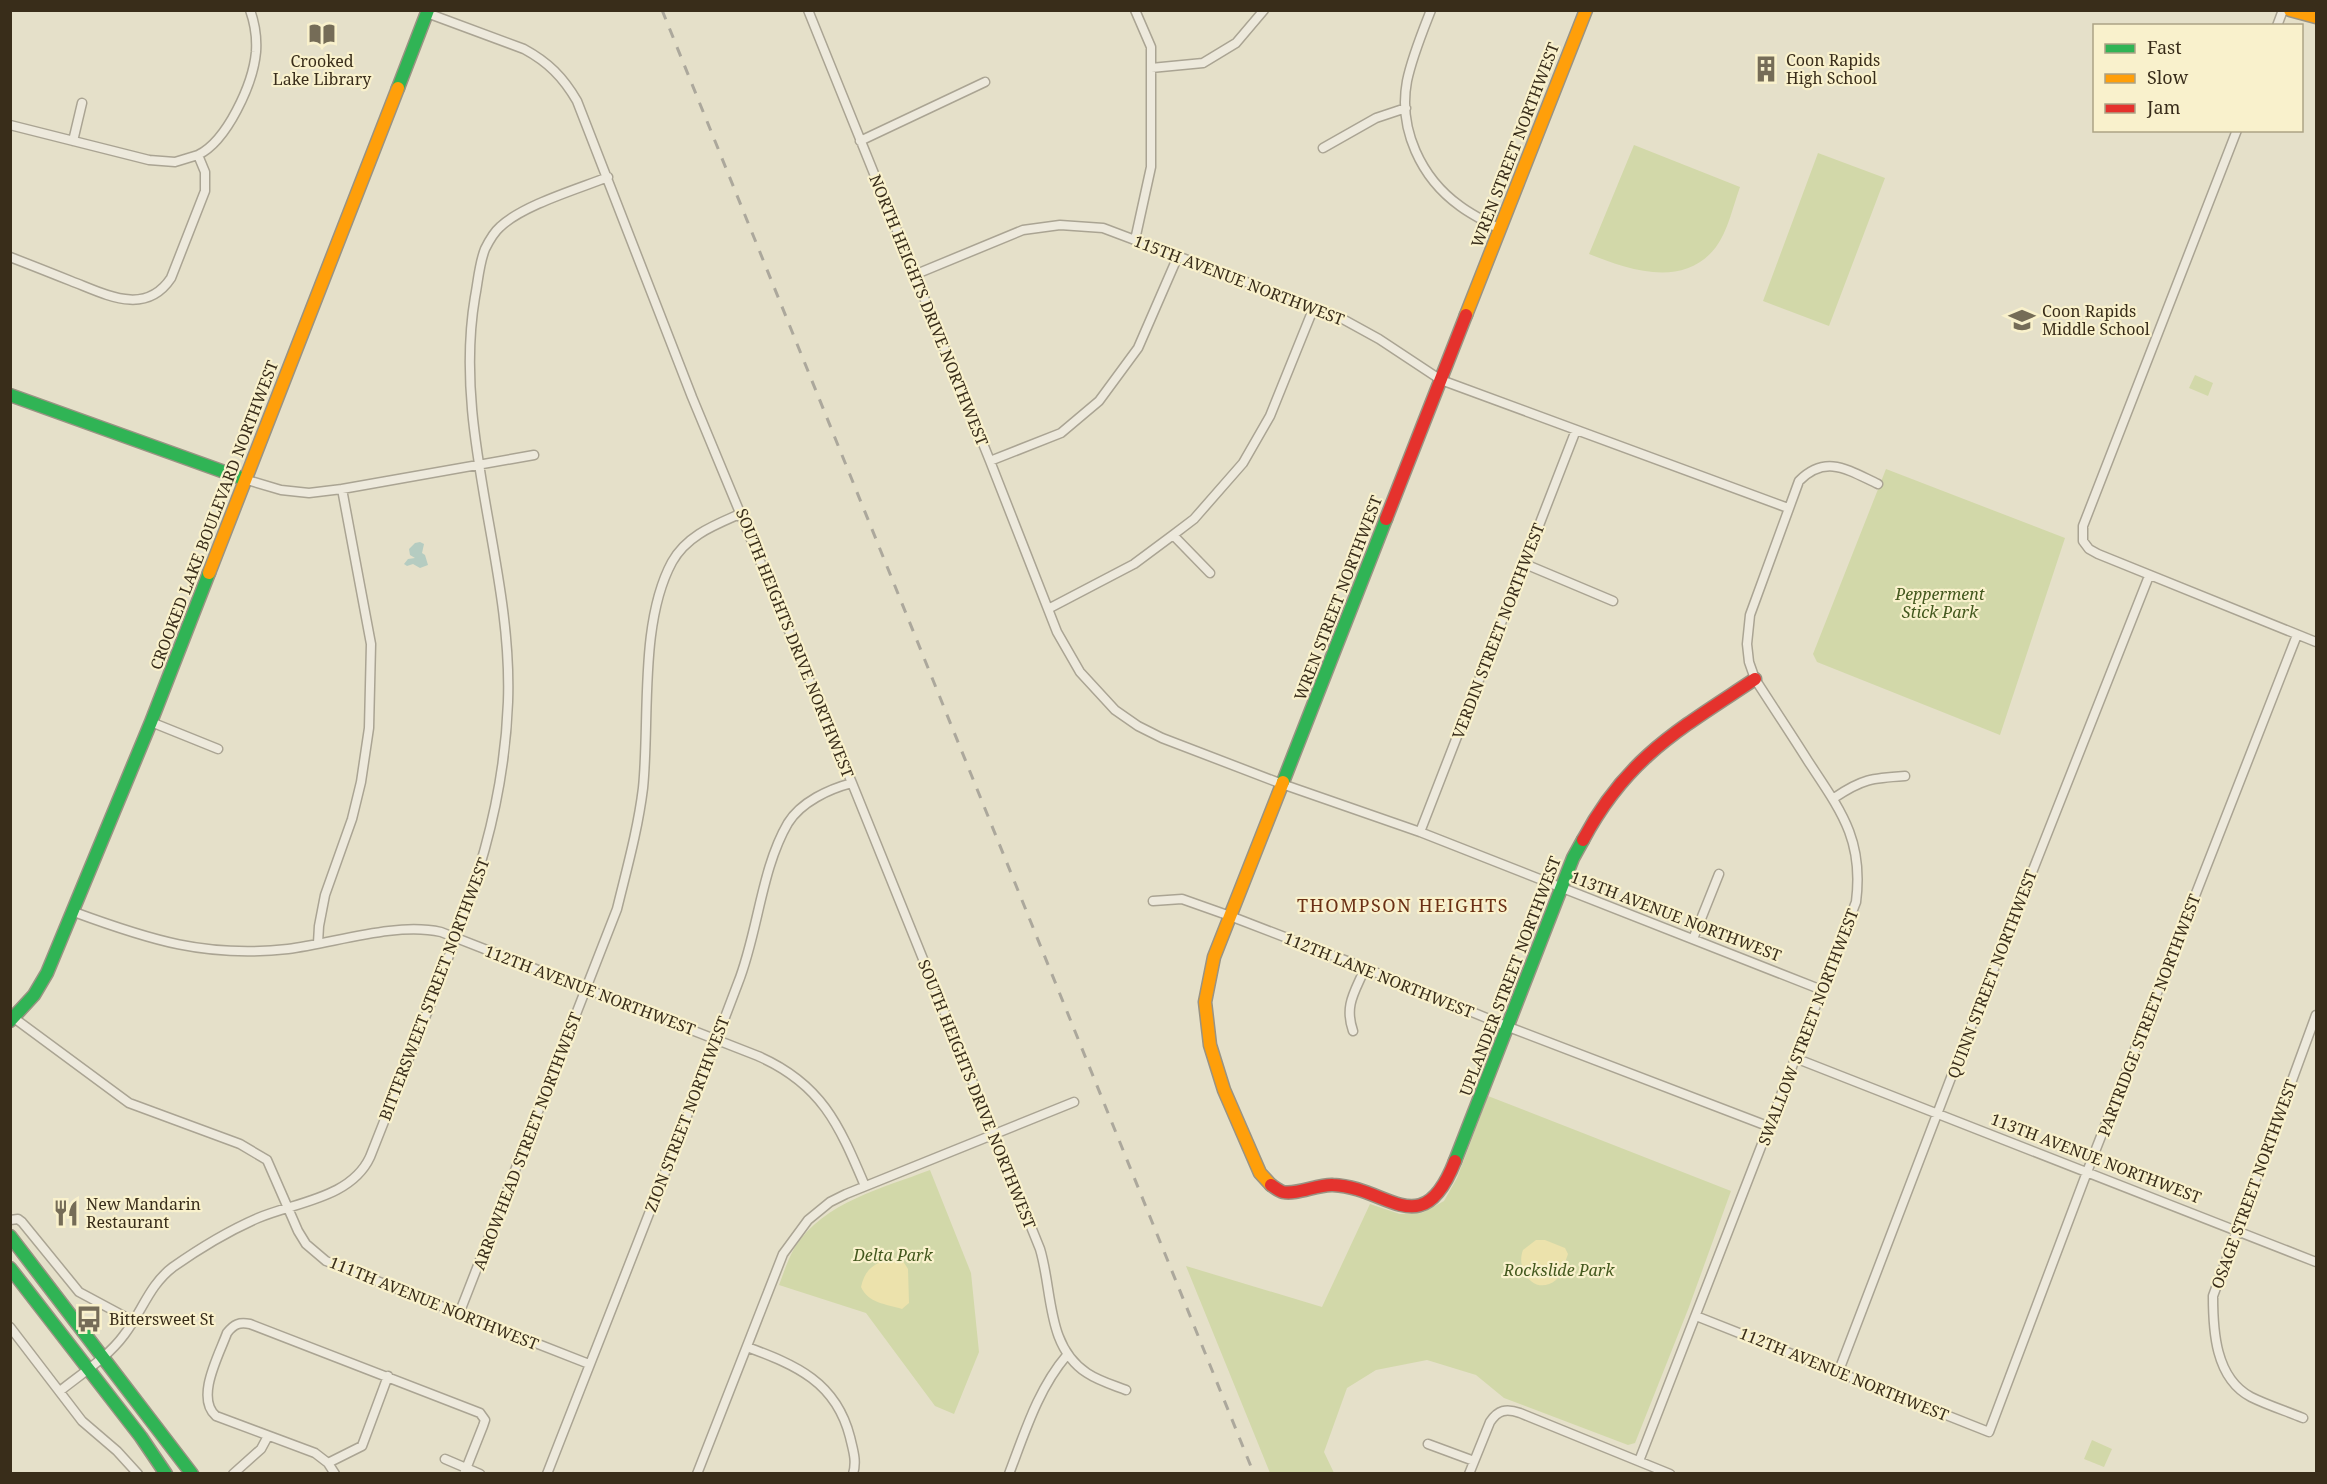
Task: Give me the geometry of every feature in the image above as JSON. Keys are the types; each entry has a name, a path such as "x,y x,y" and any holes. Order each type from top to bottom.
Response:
{"street":[{"path":"10,125 149,160 175,162 198,155 213,145 224,133 235,115 249,80 256,47 255,25 250,10"},
{"name":"NORTH HEIGHTS DRIVE NORTHWEST","path":"808,10 1057,632 1080,672 1115,710 1138,726 1162,738 1282,784"},
{"path":"1135,10 1150,47 1151,68 1151,167 1135,240"},
{"path":"1151,68 1203,63 1236,43 1264,10"},
{"path":"1431,10 1407,81 1406,108 1412,144 1425,170 1458,205 1500,229"},
{"name":"WREN STREET NORTHWEST","path":"1283,1192 1270,1185 1260,1173 1223,1083 1208,1033 1204,1002 1214,957 1586,10"},
{"name":"SOUTH HEIGHTS DRIVE NORTHWEST","path":"428,12 524,49 550,65 569,86 577,101 692,397 742,513 1040,1250 1047,1274 1056,1334 1067,1355"},
{"name":"CROOKED LAKE BOULEVARD NORTHWEST","path":"12,1019 34,995 47,973 74,912 151,722 428,12"},
{"path":"2293,12 2316,17"},
{"path":"2293,12 2316,26"},
{"path":"860,141 985,81"},
{"path":"73,141 82,103"},
{"path":"1323,148 1376,118 1406,108"},
{"path":"2236,132 2109,455 2083,526 2083,541 2089,549 2098,554 2316,642"},
{"path":"10,257 115,298 139,299 160,291 171,278 205,191 206,172 198,155"},
{"name":"BITTERSWEET STREET NORTHWEST","path":"60,1391 123,1338 149,1292 173,1267 233,1230 340,1189 366,1165 456,938 489,840 502,778 507,732 509,676 505,617 470,396 474,305 484,252 499,228 510,219 608,177"},
{"name":"115TH AVENUE NORTHWEST","path":"914,275 1023,230 1060,225 1103,228 1314,307 1361,328 1441,380 1788,508"},
{"path":"990,461 1061,433 1099,401 1138,348 1178,256"},
{"path":"1048,609 1134,564 1194,519 1243,463 1270,416 1314,307"},
{"path":"10,395 244,479 297,493 342,489 534,455"},
{"name":"VERDIN STREET NORTHWEST","path":"1420,832 1576,430"},
{"name":"SWALLOW STREET NORTHWEST","path":"1639,1461 1856,902 1859,878 1853,843 1834,798 1755,679 1749,662 1747,644 1750,615 1799,481 1808,472 1831,465 1844,468 1878,484"},
{"path":"318,943 325,895 352,819 369,728 371,644 342,489"},
{"name":"ARROWHEAD STREET NORTHWEST","path":"459,1314 617,909 635,839 642,790 647,732 650,643 654,617 662,592 673,562 690,540 720,522 742,513"},
{"path":"1173,535 1210,573"},
{"path":"1525,564 1613,601"},
{"name":"QUINN STREET NORTHWEST","path":"1838,1373 2149,576"},
{"name":"PARTRIDGE STREET NORTHWEST","path":"1990,1429 2087,1173 2297,635"},
{"name":"UPLANDER STREET NORTHWEST","path":"1283,1192 1320,1185 1338,1185 1404,1207 1422,1205 1440,1192 1447,1180 1573,858 1594,820 1619,783 1642,759 1665,740 1755,679"},
{"path":"151,722 218,749"},
{"path":"1834,798 1854,784 1905,776"},
{"name":"ZION STREET NORTHWEST","path":"547,1473 743,970 771,863 789,821 806,804 852,783"},
{"name":"113TH AVENUE NORTHWEST","path":"1282,784 1420,832 1822,990"},
{"path":"1693,939 1719,874"},
{"name":"112TH LANE NORTHWEST","path":"1153,901 1182,899 1230,916 1506,1026 1770,1127"},
{"name":"112TH AVENUE NORTHWEST","path":"74,912 141,937 194,948 226,951 288,949 416,929 441,932 772,1062 811,1091 836,1121 865,1186"},
{"path":"1353,1031 1348,1017 1350,1004 1365,968"},
{"name":"OSAGE STREET NORTHWEST","path":"2303,1418 2249,1396 2231,1379 2218,1352 2213,1326 2213,1296 2316,1015"},
{"name":"111TH AVENUE NORTHWEST","path":"12,1019 129,1103 240,1144 267,1160 287,1208 306,1244 326,1261 590,1364"},
{"name":"113TH AVENUE NORTHWEST","path":"1795,1058 2316,1262"},
{"path":"697,1473 774,1275 795,1236 808,1220 830,1202 865,1186 1074,1102"},
{"path":"10,1220 22,1221 79,1293 133,1321"},
{"path":"10,1236 192,1473"},
{"path":"10,1268 166,1473"},
{"name":"112TH AVENUE NORTHWEST","path":"1696,1316 1989,1432 1990,1429"},
{"path":"335,1473 328,1463 315,1454 216,1416 207,1404 206,1397 212,1372 227,1333 236,1324 250,1324 480,1413 483,1416 483,1426 465,1471"},
{"path":"10,1327 82,1421 117,1451 138,1473"},
{"path":"747,1347 800,1368 838,1404 856,1463 853,1473"},
{"path":"1009,1473 1039,1397 1055,1369 1067,1355 1090,1375 1126,1390"},
{"path":"328,1463 362,1446 388,1376"},
{"path":"1469,1473 1490,1422 1495,1414 1502,1410 1520,1413 1670,1473"},
{"path":"233,1473 261,1449 268,1436"},
{"path":"1428,1444 1474,1461"},
{"path":"445,1459 465,1471 480,1473"}],"green space":[{"path":"1634,145 1740,187 1720,241 1703,260 1688,268 1672,272 1638,270 1589,254"},
{"path":"1818,153 1885,178 1829,326 1763,301"},
{"path":"2195,375 2213,383 2208,396 2189,388"},
{"name":"Pepperment Stick Park","path":"1886,469 2065,538 2000,735 1817,662 1813,654"},
{"name":"Rockslide Park","path":"1488,1096 1731,1191 1689,1307 1635,1443 1628,1445 1504,1398 1476,1375 1427,1360 1376,1370 1347,1388 1324,1452 1334,1473 1270,1473 1186,1266 1322,1307 1370,1204 1400,1214 1422,1213 1444,1201 1457,1178"},
{"name":"Delta Park","path":"930,1170 971,1273 979,1352 954,1414 935,1406 866,1313 779,1285 795,1247 822,1219 856,1198"},
{"path":"2092,1440 2112,1449 2104,1467 2084,1459"}],"sand":[{"path":"1536,1240 1545,1240 1565,1248 1568,1254 1564,1267 1556,1280 1548,1284 1534,1283 1524,1273 1522,1266 1523,1250"},
{"path":"891,1259 903,1261 908,1269 909,1303 902,1309 873,1300 861,1287 871,1268"}],"shaded area":[{"path":"415,543 424,544 422,553 428,565 420,568 413,564 407,566 404,564 408,559 415,558 410,555 409,549"}],"railway":[{"path":"662,10 1254,1474"}],"traffic: fast":[{"path":"398,88 428,10"},
{"path":"10,395 244,479"},
{"path":"1283,782 1386,519"},
{"path":"10,1021 34,995 47,973 151,722 209,573"},
{"path":"1455,1161 1573,858 1583,840"},
{"path":"10,1236 192,1474"},
{"path":"10,1268 141,1437 166,1474"}],"traffic: slow":[{"path":"1466,315 1586,10"},
{"path":"2290,10 2316,17"},
{"path":"209,573 398,88"},
{"path":"1271,1185 1260,1173 1224,1090 1210,1045 1205,1002 1214,957 1283,782"}],"traffic: jam":[{"path":"1386,519 1466,315"},
{"path":"1583,840 1618,787 1657,747 1755,679"},
{"path":"1271,1185 1289,1193 1333,1185 1353,1188 1402,1205 1416,1206 1430,1200 1443,1186 1455,1161"}],"place":[{"name":"Crooked Lake Library","path":"322,34"},
{"name":"Coon Rapids High School","path":"1766,69"},
{"name":"Coon Rapids Middle School","path":"2022,320"},
{"name":"New Mandarin Restaurant","path":"66,1213"},
{"name":"Bittersweet St","path":"89,1319"}],"district":[{"name":"THOMPSON HEIGHTS","path":"1403,905"}]}
